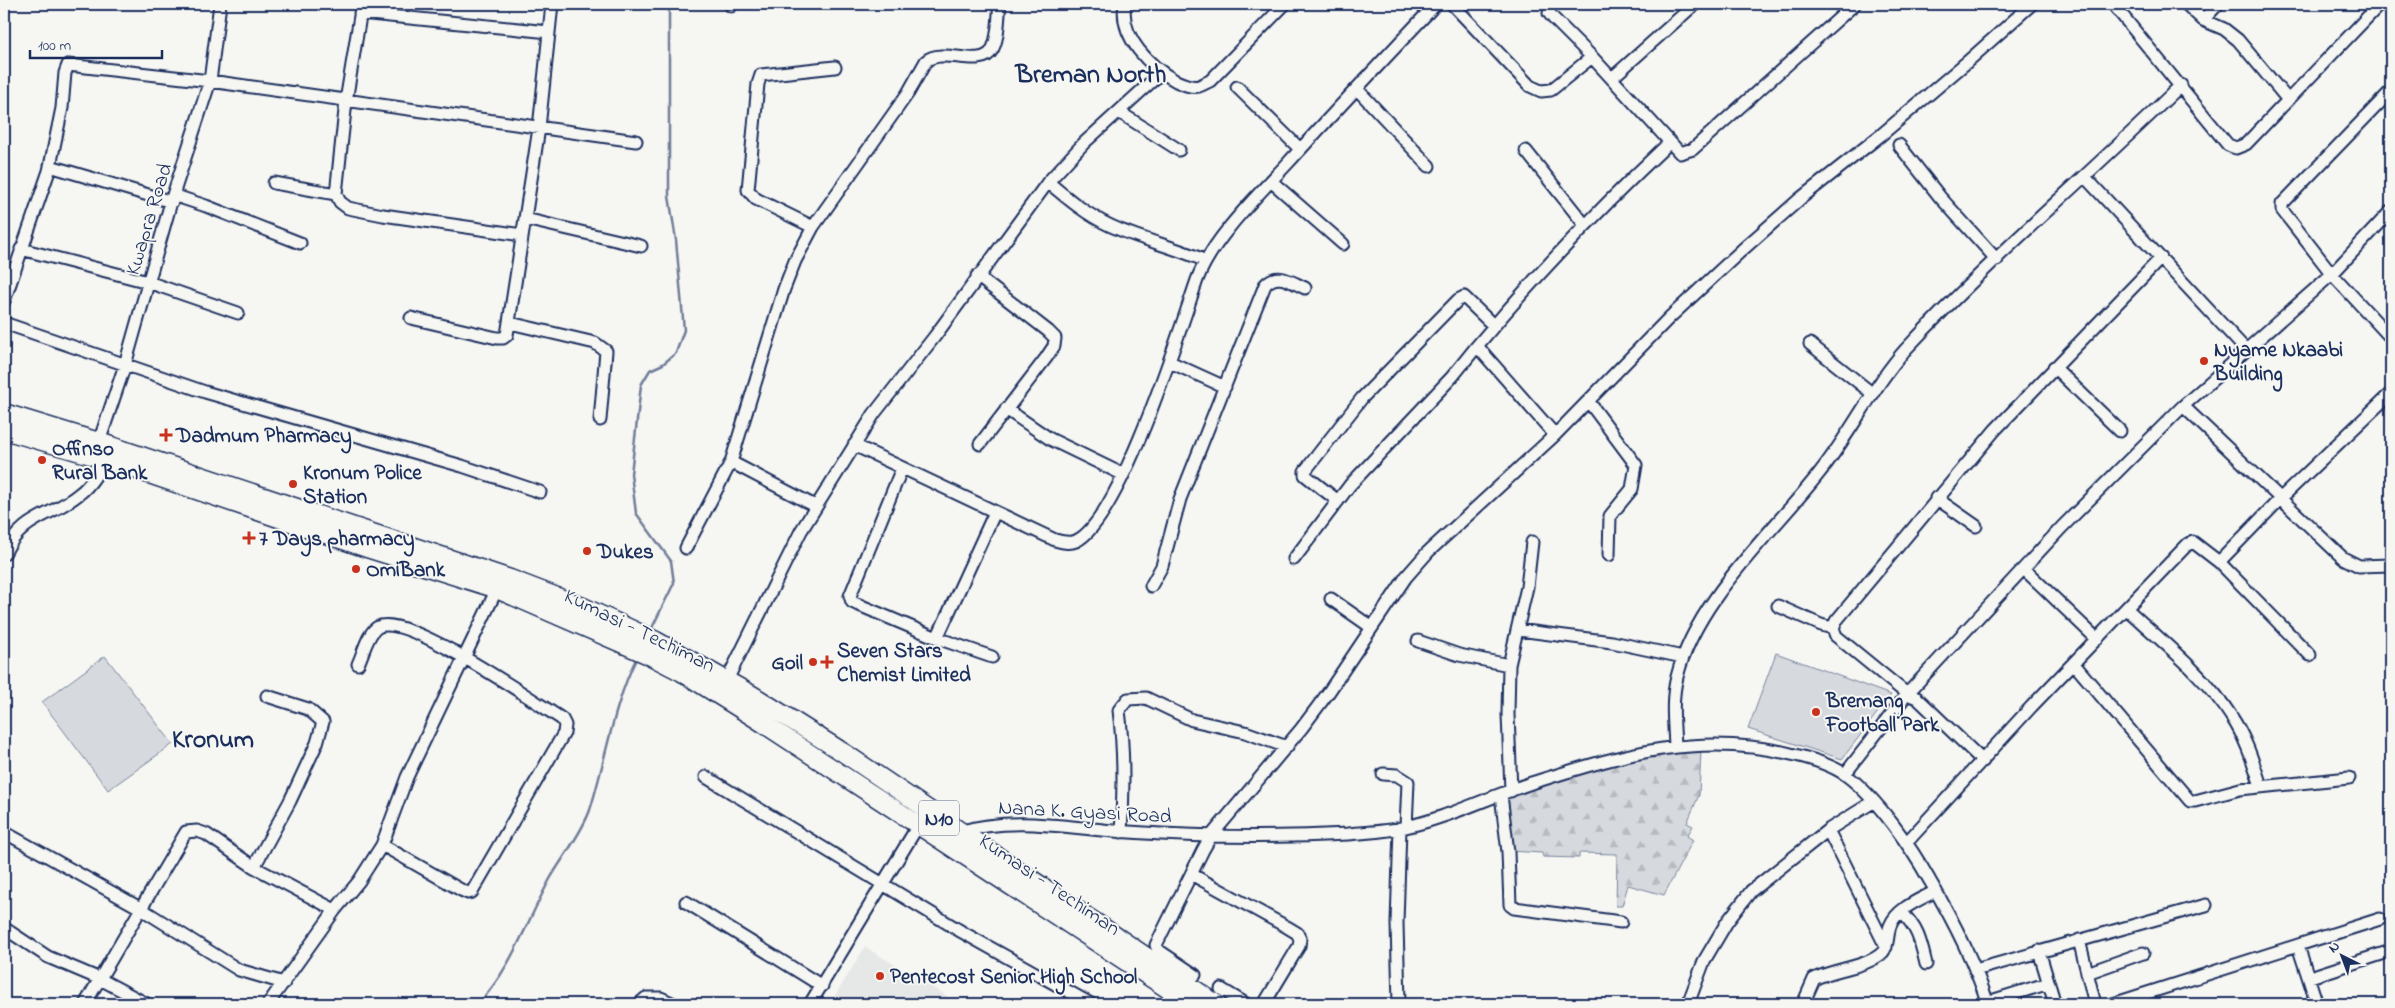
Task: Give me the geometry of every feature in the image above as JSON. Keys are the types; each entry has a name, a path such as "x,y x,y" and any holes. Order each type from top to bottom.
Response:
{"highway":[{"name":"N10","path":"4,413 99,442 510,578 583,607 633,639 875,773 959,832 1219,996"},
{"name":"Kumasi - Techiman","path":"4,430 105,459 367,548 497,589 633,639"},
{"name":"Kumasi - Techiman","path":"723,688 919,824 1191,1004"}],"street":[{"name":"Kwapra Road","path":"99,442 125,365 172,199 210,81 220,4"},
{"path":"411,318 497,338 503,338 507,335 539,128 552,4"},
{"path":"686,548 731,462 784,289 813,227 908,93 926,61 931,57 941,56 982,58 989,55 993,48 1000,4"},
{"path":"1125,4 1124,18 1131,38 1144,57 1161,73 1185,85 1199,86 1210,81 1285,4"},
{"path":"854,444 1054,540 1066,543 1076,541 1088,531 1108,501 1138,442 1170,362 1198,277 1206,260 1246,208 1436,4"},
{"path":"1452,4 1530,86 1540,91 1552,90 1592,57"},
{"path":"1551,4 1549,12 1552,18 1612,78 1680,153 1692,149 1855,4"},
{"path":"1612,78 1695,4"},
{"path":"1195,975 1158,950 1156,946 1211,836 1287,746 1328,693 1406,577 1428,552 1555,436 1669,318 1742,250 1801,198 1945,81 2032,4"},
{"path":"2113,4 2181,85 2228,145 2236,148 2246,144 2380,4"},
{"path":"2186,4 2202,20 2224,29 2238,40 2288,100"},
{"path":"2202,20 2218,4"},
{"path":"522,235 384,215 348,208 340,202 336,194 346,101 361,8 549,32"},
{"path":"4,301 50,166 58,130 65,73 68,65 210,81 636,141"},
{"path":"813,227 756,200 748,190 758,84 761,75 835,67"},
{"path":"723,688 815,506 874,414 935,336 977,276 1048,182 1084,143 1161,73"},
{"path":"1675,746 1673,708 1676,679 1683,657 1698,627 1727,581 1821,471 1873,394 1905,351 1997,260 2181,85"},
{"path":"1237,87 1300,149"},
{"path":"1356,89 1429,166"},
{"path":"2391,91 2282,204 2282,210 2332,274 2391,338"},
{"path":"1119,112 1178,150"},
{"path":"1294,559 1338,501 1452,377 1494,326 1585,225 1669,143"},
{"path":"1899,145 1940,197 1997,260"},
{"path":"1526,151 1585,225"},
{"path":"50,166 172,199 206,206 300,243"},
{"path":"2085,177 2244,349"},
{"path":"1271,181 1343,244"},
{"path":"1048,182 1089,215 1112,226 1184,250 1206,260"},
{"path":"274,183 336,194"},
{"path":"2049,983 1988,1003 1975,970 1936,891 1907,842 1873,802 1845,774 1907,694 2024,569 2183,406 2244,349 2332,274 2391,211"},
{"path":"525,219 641,246"},
{"path":"21,249 148,282 238,313"},
{"path":"1983,760 1917,698 1907,694 1836,636 1833,628 1836,621 1936,498 1995,430 2161,258"},
{"path":"977,276 1055,338 1054,346 1046,358 980,444"},
{"path":"1151,586 1162,566 1180,499 1265,284 1277,276 1305,288"},
{"path":"1338,501 1305,474 1305,471 1362,398 1458,300 1464,297 1494,326"},
{"path":"4,323 205,392 462,466 540,492"},
{"path":"510,323 595,343 606,351 600,420"},
{"path":"1810,344 1873,394"},
{"path":"1477,346 1555,436"},
{"path":"1170,362 1225,387"},
{"path":"2054,367 2120,431"},
{"path":"2219,562 2281,498 2391,394"},
{"path":"1589,402 1636,465 1632,489 1610,516 1609,555"},
{"path":"2183,406 2320,537 2351,563 2359,566 2391,565"},
{"path":"1006,409 1063,447 1122,474"},
{"path":"4,554 23,526 79,495 92,482 105,459"},
{"path":"731,462 815,506"},
{"path":"902,468 850,596 852,602 857,606 936,638 992,656"},
{"path":"1936,498 1976,526"},
{"path":"936,638 995,512"},
{"path":"1532,542 1527,587 1510,665 1506,793 1510,904 1514,908 1621,922"},
{"path":"1907,842 2188,544 2193,542 2198,544 2219,562 2310,655"},
{"path":"2024,569 2097,639"},
{"path":"268,1004 334,910 359,881 382,845 407,777 497,589"},
{"path":"1331,599 1371,627"},
{"path":"1778,606 1821,625 1833,628"},
{"path":"2127,609 2196,675 2231,716 2247,744 2261,786"},
{"path":"358,664 372,633 378,627 383,626 412,632 464,656 562,720 565,726 564,733 472,892 468,893 460,890 382,845"},
{"path":"1518,630 1596,639 1683,657"},
{"path":"1418,641 1459,655 1510,665"},
{"path":"2074,664 2190,800 2261,786 2349,778"},
{"path":"254,867 290,801 317,743 323,722 308,709 266,696"},
{"path":"1121,832 1124,785 1122,738 1118,710 1128,699 1146,698 1192,720 1245,732 1287,746"},
{"name":"Nana K. Gyasi Road","path":"959,832 999,823 1121,832 1211,836 1325,835 1403,828 1596,764 1644,751 1675,746 1720,743 1761,746 1804,757 1845,774"},
{"path":"1383,774 1398,776 1408,782 1397,923 1399,1004"},
{"path":"706,777 962,932 1091,1004"},
{"path":"1688,1004 1704,961 1727,922 1751,891 1828,830 1873,802"},
{"path":"812,1004 919,824"},
{"path":"1828,830 1886,947"},
{"path":"85,1004 186,832 198,831 206,834 254,867 334,910"},
{"path":"4,832 140,908 238,970 284,983"},
{"path":"1191,874 1297,933 1300,939 1299,946 1264,1004"},
{"path":"1804,1004 1814,979 1878,956 1886,947 1891,924 1901,912 1911,904 1936,891"},
{"path":"686,902 822,986"},
{"path":"1975,970 2206,905"},
{"path":"1901,912 1916,930 1926,964"},
{"path":"2113,1004 2380,919"},
{"path":"4,928 48,957 100,979 147,1004"},
{"path":"2079,940 2095,1004"},
{"path":"2298,946 2318,1004"},
{"path":"2039,951 2055,1004"},
{"path":"2310,977 2391,951"},
{"path":"2087,973 2143,953"},
{"path":"1219,996 1246,1004"},
{"path":"639,1004 646,998 661,998 674,1004"}],"shaded area":[{"name":"Pentecost Senior High School","path":"865,947 960,1004 830,1004"}],"green space":[{"name":"Bremang Football Park","path":"1776,653 1891,695 1842,759 1748,729"},
{"path":"105,656 173,744 108,790 42,702"},
{"path":"1701,749 1699,795 1687,823 1693,826 1687,836 1693,840 1664,895 1628,885 1622,906 1616,906 1617,854 1579,853 1579,858 1543,857 1542,853 1510,851 1505,797 1585,770 1636,757"}],"waterway":[{"path":"650,632 674,583 671,561 636,513 631,474 641,385 650,370 663,364 676,353 684,330 676,240 669,196 669,4"},
{"path":"478,1004 490,991 509,961 550,879 586,819 596,791 616,713 637,657"}],"place":[{"name":"Nyame Nkaabi Building","path":"2204,361"},
{"name":"Dadmum Pharmacy","path":"166,435"},
{"name":"Offinso Rural Bank","path":"42,460"},
{"name":"Kronum Police Station","path":"293,484"},
{"name":"7 Days pharmacy","path":"249,538"},
{"name":"Dukes","path":"587,551"},
{"name":"OmiBank","path":"356,569"},
{"name":"Goil","path":"813,662"},
{"name":"Seven Stars Chemist Limited","path":"827,662"},
{"name":"Bremang Football Park","path":"1816,712"},
{"name":"Pentecost Senior High School","path":"880,976"}],"district":[{"name":"Breman North","path":"1091,73"},
{"name":"Kronum","path":"213,738"}]}
